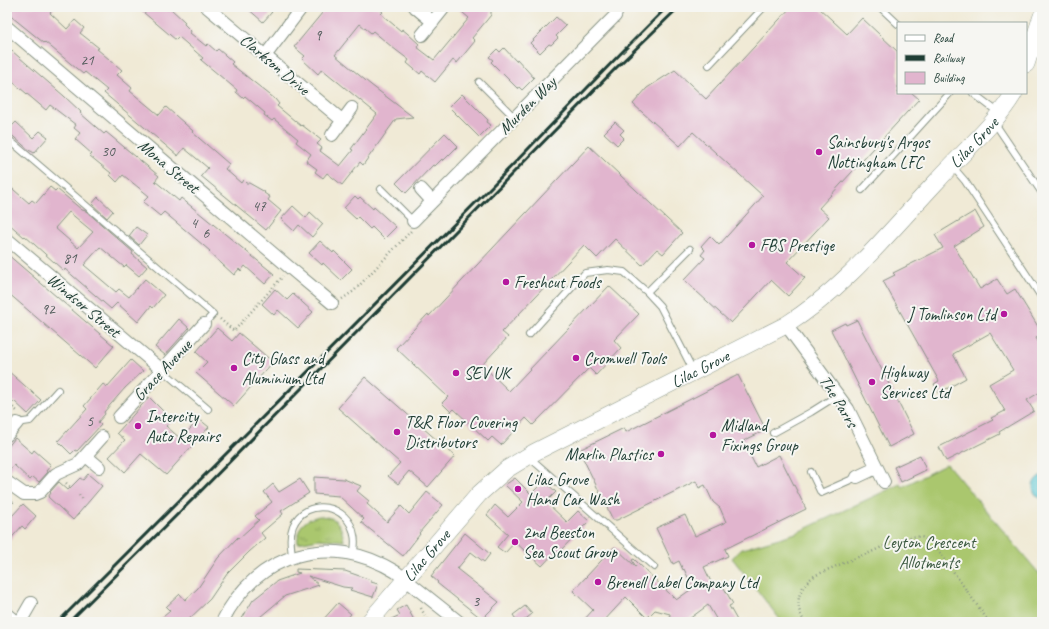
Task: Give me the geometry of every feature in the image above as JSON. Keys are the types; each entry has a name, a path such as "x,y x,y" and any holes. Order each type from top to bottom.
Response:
{"street":[{"name":"Clarkson Drive","path":"207,7 343,121"},
{"path":"265,56 302,7"},
{"path":"415,7 433,22"},
{"name":"Murden Way","path":"413,221 615,16 618,7"},
{"path":"422,35 443,9"},
{"path":"1033,57 1042,16"},
{"name":"Mona Street","path":"7,27 332,303"},
{"name":"Lilac Grove","path":"368,622 480,494 507,469 528,456 786,325 802,315 842,283 997,118 1013,94"},
{"path":"332,135 352,108"},
{"path":"421,189 432,201"},
{"name":"Windsor Street","path":"7,239 162,370"},
{"name":"Grace Avenue","path":"119,417 204,324"},
{"name":"The Parrs","path":"786,325 848,409 884,482"},
{"path":"7,435 17,423"},
{"path":"7,482 24,494 35,494 40,492 56,474 75,466 86,456 102,437"},
{"path":"86,456 99,467"},
{"path":"857,477 876,468"},
{"path":"222,622 237,596 262,572 292,556 322,551 354,553 386,565 406,579 459,622"},
{"path":"7,614 18,622 31,603"}],"lane":[{"path":"709,65 764,7"},
{"path":"880,7 897,23"},
{"path":"480,82 514,117"},
{"path":"862,190 949,94"},
{"path":"974,94 997,118 1042,193"},
{"path":"7,138 213,314 204,324"},
{"path":"952,165 965,181 1042,298"},
{"path":"381,189 413,221"},
{"path":"647,292 690,249"},
{"path":"529,335 585,273 608,270 624,272 647,292 660,306 693,371"},
{"path":"162,370 208,408"},
{"path":"17,423 30,421 58,390"},
{"path":"773,433 838,395"},
{"path":"528,456 654,567"},
{"path":"811,472 822,493 857,477"},
{"path":"292,556 291,534 299,517 314,508 325,507 334,509 349,522 355,536 354,553"}],"path":[{"path":"332,303 342,299 354,291 410,233 413,221"},
{"path":"213,314 234,331 290,268"},
{"path":"10,411 13,407"},
{"path":"80,495 83,499"},
{"path":"806,622 799,609 798,598 801,589 813,577 899,541 912,537 921,537 928,540 938,550 988,622"}],"green space":[{"name":"Leyton Crescent Allotments","path":"947,464 1042,577 1042,622 782,622 732,558 742,549 796,533 900,484 902,487"},
{"path":"319,516 330,518 340,525 344,541 319,539 298,543 300,528 302,525 305,522"}],"water":[{"path":"1042,475 1042,499 1035,494 1033,487 1035,480"}],"building":[{"path":"7,7 55,7 50,13 67,29 75,20 84,28 80,33 99,48 97,49 122,70 117,75 132,88 130,91 159,115 166,107 229,164 225,169 241,183 243,180 265,192 264,193 270,197 268,200 281,211 266,230 201,176 208,168 184,148 178,156 104,93 107,90 85,72 83,74 7,13"},
{"path":"137,7 164,7 168,10 170,8 185,22 184,24 191,31 190,33 206,46 208,44 216,51 218,49 233,62 231,64 275,99 279,104 277,106 321,140 317,144 322,148 320,151 340,166 353,150 351,149 377,114 322,69 318,74 302,59 305,56 294,47 327,7 377,7 383,12 381,14 401,31 402,29 407,33 419,44 417,47 434,60 469,18 456,7 491,7 491,15 472,38 475,41 457,63 453,60 435,82 422,71 420,74 407,63 409,60 373,31 371,33 360,24 335,55 413,117 396,119 363,165 360,162 342,185 327,173 323,178 315,172 317,169 306,161 311,154 296,142 298,139 274,119 272,121 264,115 265,113 245,96 243,98 236,92 237,90 201,60 203,58 179,37 176,40"},
{"path":"246,7 266,7 272,12 263,22"},
{"path":"791,7 818,7 847,34 862,18 897,51 897,94 913,94 919,99 819,208 829,217 787,262 805,278 788,296 771,280 731,323 684,280 705,258 701,255 705,250 701,246 710,236 719,245 763,196 693,132 680,146 633,104 647,88 675,70 706,99"},
{"path":"556,17 566,26 556,36 558,38 540,53 530,43"},
{"path":"504,48 516,61 517,59 534,78 522,90 519,87 518,89 491,62 493,60 489,57 497,49 500,52"},
{"path":"12,51 64,96 81,112 80,113 104,134 106,132 159,176 155,181 179,201 181,198 274,274 265,284 245,266 241,271 239,269 234,275 209,252 210,251 164,212 160,216 143,202 149,196 123,175 117,182 110,175 111,173 90,156 92,154 75,139 80,133 74,128 76,125 50,105 46,110 7,77 7,57"},
{"path":"462,94 488,120 487,122 491,125 479,137 449,107"},
{"path":"16,122 33,138 40,131 48,137 34,153 7,131"},
{"path":"615,122 624,130 620,134 624,138 617,145 604,133"},
{"path":"445,133 458,146 443,161 442,159 435,166 433,165 406,193 396,183"},
{"path":"589,146 682,233 663,254 657,249 642,265 615,239 597,258 584,245 502,332 508,337 482,365 509,391 609,286 639,314 614,340 621,348 596,375 589,368 533,425 526,418 501,445 492,437 488,441 454,409 451,412 442,403 448,397 396,348 428,314 429,316"},
{"path":"7,184 29,203 32,200 36,203 50,187 55,191 57,189 82,210 86,211 133,252 132,254 147,267 139,276 126,265 124,267 100,247 84,265 116,292 119,289 129,297 145,279 164,295 153,308 151,306 138,322 117,303 111,309 7,222","holes":["69,212 93,232 78,248 55,228"]},
{"path":"355,196 358,199 360,197 373,209 374,207 396,227 384,239 372,227 370,229 358,217 356,219 344,208"},
{"path":"98,197 113,211 107,218 92,204"},
{"path":"293,206 306,218 310,212 323,224 312,237 299,225 294,231 281,219"},
{"path":"975,211 984,227 954,246 980,289 997,279 1007,294 1015,289 1042,333 1036,338 1042,348 1042,391 1027,400 1034,411 999,432 1000,434 946,461 939,447 993,420 991,418 1005,411 989,384 1013,370 990,333 953,354 966,378 939,393 934,384 939,381 883,281 895,275 893,273 943,248 935,235"},
{"path":"136,227 147,235 139,245 129,236"},
{"path":"320,241 333,253 334,251 352,269 341,280 323,263 322,265 309,253"},
{"path":"7,254 114,346 95,368 7,292"},
{"path":"275,289 287,300 293,294 313,312 298,328 278,310 274,315 262,304"},
{"path":"179,319 189,328 165,355 155,347"},
{"name":"Highway Services Ltd","path":"857,320 914,434 889,447 831,330 845,323 846,325"},
{"name":"City Glass and Aluminium Ltd","path":"217,328 232,341 239,333 273,362 234,406 196,373 207,362 196,352"},
{"path":"131,360 143,371 125,388 104,412 105,414 98,422 101,425 77,451 75,450 71,454 58,441 87,409 84,406 103,384 107,387"},
{"path":"7,370 41,400 28,414 14,401 7,408"},
{"path":"738,375 766,430 743,441 756,467 779,455 806,509 725,549 728,556 704,567 712,584 724,588 733,604 729,606 738,622 718,622 708,605 685,622 669,622 670,614 655,610 647,618 626,597 603,622 582,622 593,610 573,591 613,548 615,547 636,567 632,560 634,559 676,600 693,588 679,561 673,564 656,528 685,515 695,536 726,522 720,508 713,502 705,485 699,488 696,481 617,520 613,520 579,450 624,428 626,432"},
{"name":"T&R Floor Covering Distributors","path":"365,377 455,456 428,487 409,471 398,484 388,476 400,463 338,408"},
{"path":"149,397 172,420 166,426 181,439 199,419 209,427 166,475 141,454 125,472 109,457 125,440 117,433"},
{"path":"15,438 32,453 34,450 51,465 46,471 48,472 39,482 33,477 30,480 14,465 7,473 7,448"},
{"path":"920,455 926,470 901,482 894,467"},
{"path":"88,474 102,486 73,520 48,497 51,493 50,492 59,482 68,490 80,478 83,480"},
{"path":"314,477 344,479 361,486 357,491 369,501 367,504 387,522 401,506 409,514 427,492 443,505 419,533 420,534 403,556 361,522 364,519 339,496 314,494"},
{"path":"515,478 531,494 544,481 556,492 546,502 567,522 578,511 589,521 558,553 556,551 542,566 515,542 505,553 497,547 508,534 487,515 495,505 508,517 523,502 505,485"},
{"path":"300,479 309,493 281,511 283,514 261,533 265,538 227,574 210,599 186,622 157,622 170,611 166,607 180,594 185,600 198,588 218,558 238,537 239,538 259,520 255,516 272,502 264,492 273,484 279,492"},
{"path":"23,504 36,516 25,529 22,526 7,543 7,512 12,516"},
{"path":"465,533 490,554 484,562 471,552 457,569 499,602 482,619 437,583 438,582 431,576"},
{"path":"296,569 345,571 378,584 373,597 350,590 352,588 343,587 308,576 319,585 285,596 254,622 240,622 253,600 277,581 300,573 296,572"},
{"path":"338,603 351,614 344,622 321,622"},
{"path":"406,605 415,622 385,622 400,615 397,610"},
{"path":"525,606 532,614 522,622 518,622 513,615"}],"railway":[{"path":"58,622 494,184 667,7"},
{"path":"69,622 195,497 616,68 679,7"}],"place":[{"name":"Sainsbury's Argos Nottingham LFC","path":"819,152"},
{"name":"FBS Prestige","path":"752,245"},
{"name":"Freshcut Foods","path":"506,282"},
{"name":"J Tomlinson Ltd","path":"1004,314"},
{"name":"Cromwell Tools","path":"576,358"},
{"name":"City Glass and Aluminium Ltd","path":"234,368"},
{"name":"SEV UK","path":"456,373"},
{"name":"Highway Services Ltd","path":"872,382"},
{"name":"Intercity Auto Repairs","path":"138,426"},
{"name":"T&R Floor Covering Distributors","path":"397,432"},
{"name":"Midland Fixings Group","path":"713,435"},
{"name":"Marlin Plastics","path":"661,454"},
{"name":"Lilac Grove Hand Car Wash","path":"518,489"},
{"name":"2nd Beeston Sea Scout Group","path":"515,542"},
{"name":"Brenell Label Company Ltd","path":"598,582"}]}
